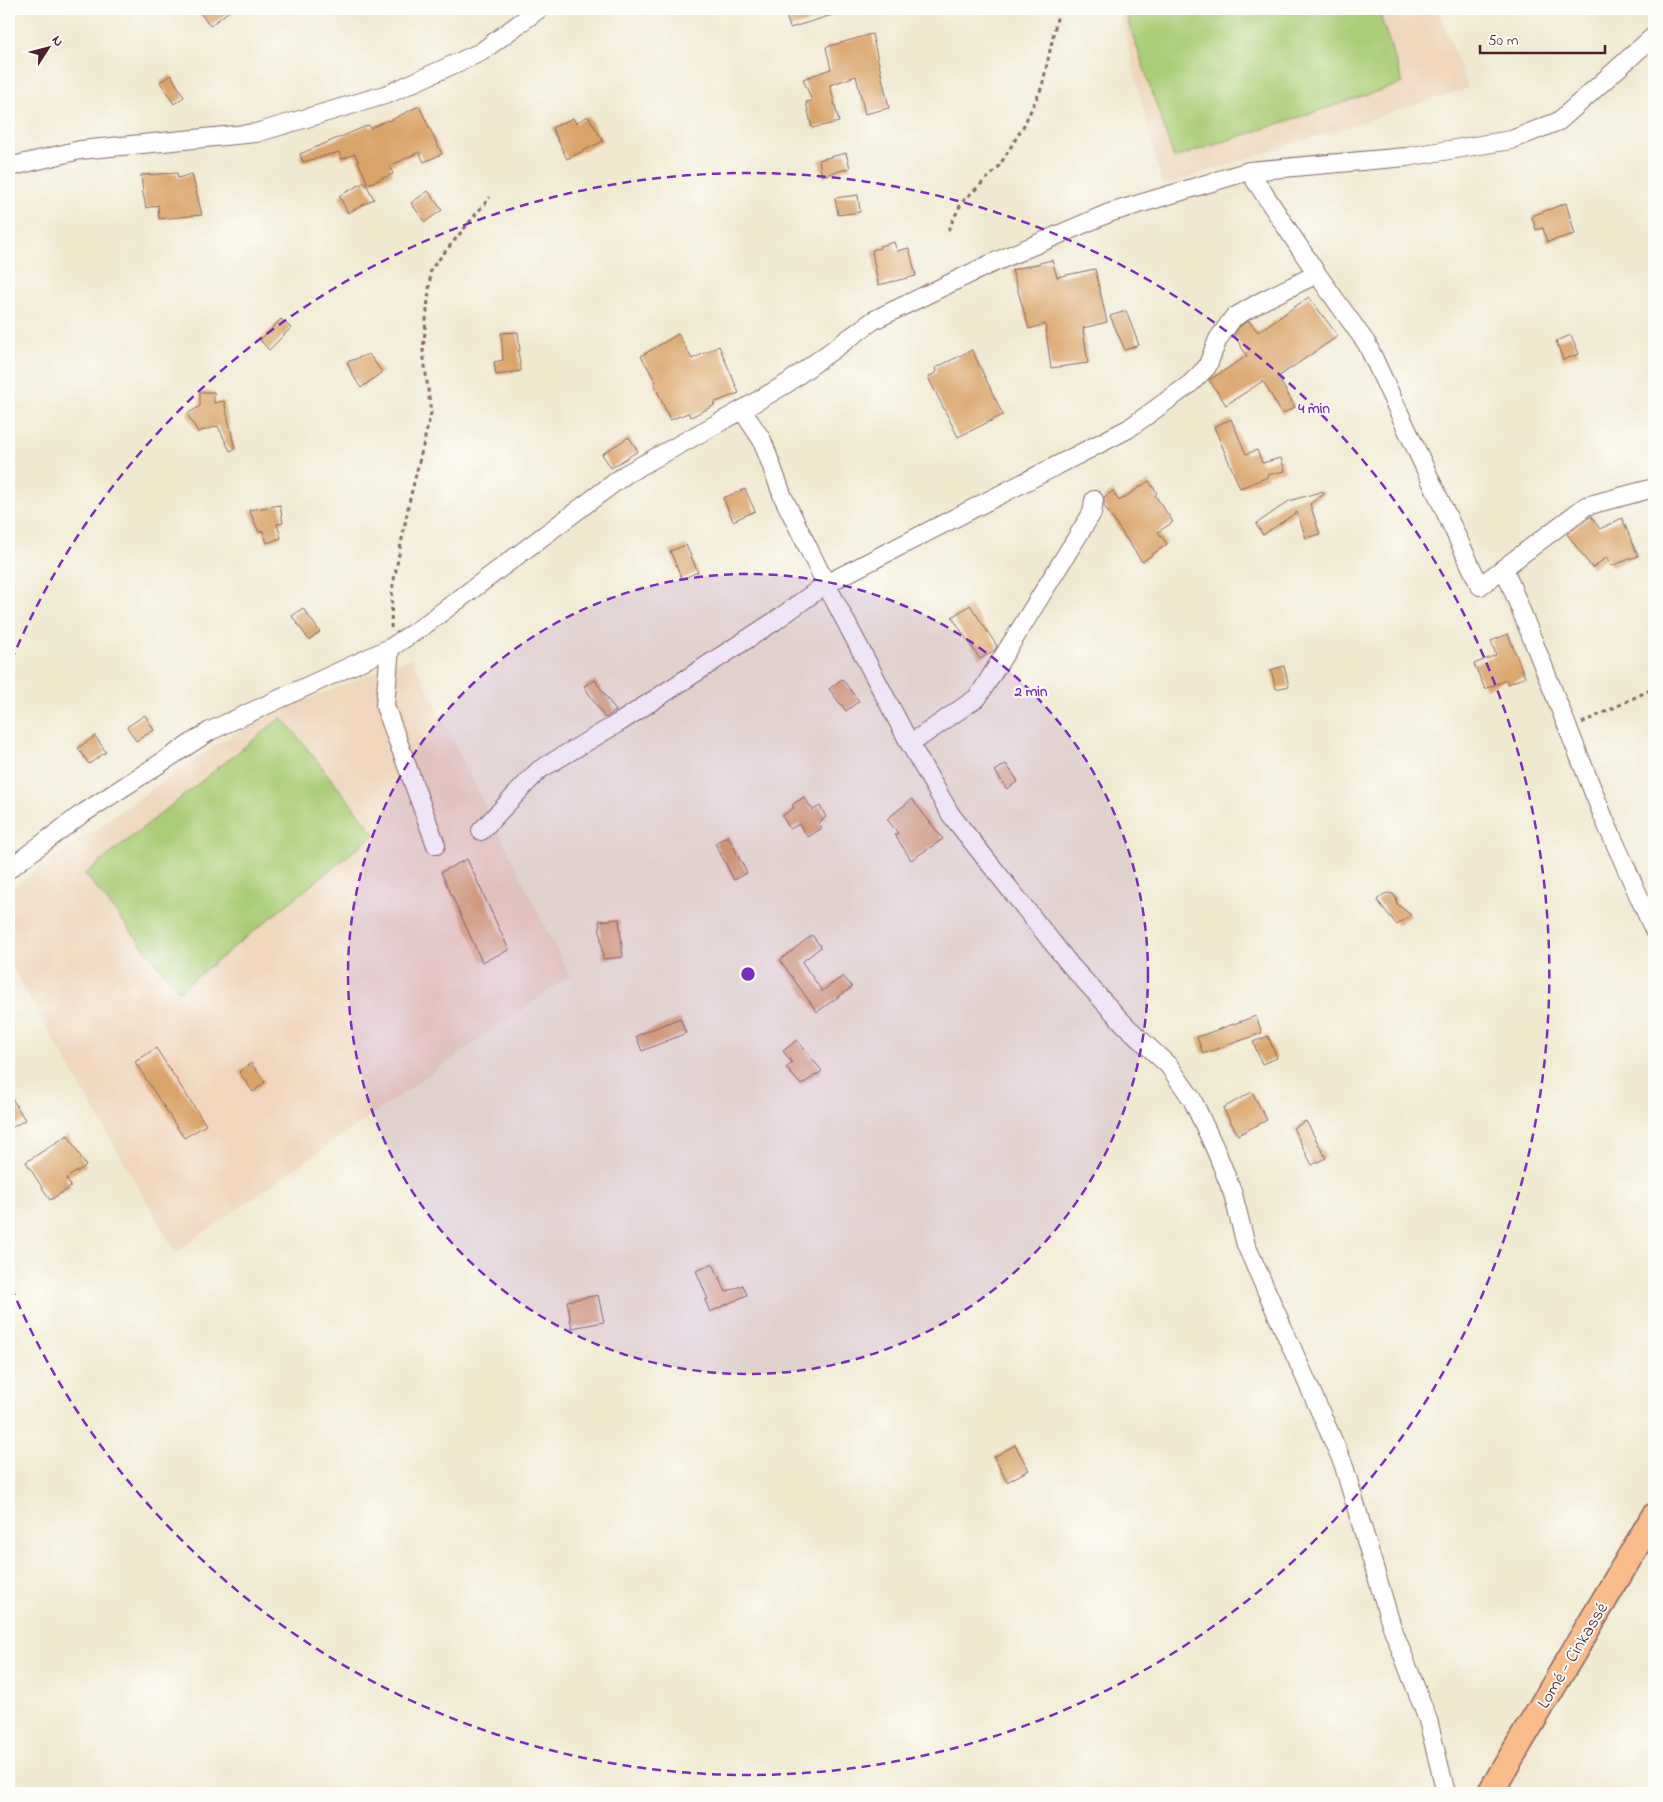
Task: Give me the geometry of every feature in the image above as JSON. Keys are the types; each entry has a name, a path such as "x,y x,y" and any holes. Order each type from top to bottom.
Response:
{"highway":[{"name":"Lomé - Cinkassé","path":"1490,1793 1654,1516"}],"street":[{"path":"9,167 80,150 256,132 388,94 481,52 539,9"},
{"path":"9,869 79,816 210,731 390,648 422,627 626,474 786,384 874,320 988,265 1109,213 1249,170 1406,157 1510,140 1559,120 1654,36"},
{"path":"1249,170 1367,344 1480,586 1586,506 1654,488"},
{"path":"481,831 539,770 620,722 775,621 826,584 1128,429 1190,384 1207,367 1218,339 1233,318 1262,301 1318,274"},
{"path":"742,410 762,440 783,497 826,584 910,744 951,815 1084,979 1126,1026 1169,1066 1192,1099 1217,1153 1233,1194 1246,1245 1343,1464 1391,1624 1428,1720 1446,1793"},
{"path":"910,744 978,697 1092,513 1094,500"},
{"path":"1504,568 1605,822 1654,930"},
{"path":"390,648 385,706 436,845"}],"path":[{"path":"948,230 962,202 998,168 1023,127 1042,87 1059,9"},
{"path":"390,648 392,590 409,503 431,412 423,351 431,269 490,197"},
{"path":"1568,730 1648,691 1654,692"}],"shaded area":[{"path":"1119,9 1438,9 1468,88 1162,186"},
{"path":"412,658 570,976 176,1252 9,962 9,890 213,746 282,709"}],"green space":[{"path":"1124,9 1378,9 1403,83 1174,158"},
{"path":"282,717 375,834 179,991 85,874"}],"building":[{"path":"197,9 232,9 210,26"},
{"path":"784,9 842,9 842,12 790,28"},
{"path":"872,34 889,108 865,114 856,76 830,85 839,122 812,128 806,102 812,101 803,79 831,69 826,47"},
{"path":"171,75 184,97 174,104 160,82"},
{"path":"419,106 442,154 424,162 419,152 390,166 393,174 368,184 355,154 342,159 339,152 303,162 300,154 369,125 370,128 389,121"},
{"path":"588,116 603,141 567,159 552,128 573,118 576,123"},
{"path":"846,153 850,168 822,176 819,160"},
{"path":"177,173 178,178 192,174 202,215 159,219 158,205 146,208 141,175"},
{"path":"365,182 374,199 348,213 339,196"},
{"path":"428,191 442,210 425,222 411,203"},
{"path":"858,195 860,212 838,215 835,198"},
{"path":"1566,203 1575,234 1547,242 1543,228 1536,230 1532,216"},
{"path":"894,242 897,251 909,248 916,276 878,285 872,250"},
{"path":"1052,260 1057,277 1095,269 1107,322 1083,328 1088,363 1051,368 1045,324 1029,329 1012,270"},
{"path":"1309,297 1338,336 1278,377 1295,407 1282,414 1263,381 1226,405 1209,380 1247,356 1234,335 1240,326 1249,321 1258,332"},
{"path":"1126,311 1139,345 1125,350 1110,316"},
{"path":"281,319 291,328 269,350 260,340"},
{"path":"518,332 521,371 496,375 494,362 503,360 501,333"},
{"path":"678,334 692,359 719,346 739,393 713,403 715,405 691,417 688,413 670,420 654,383 656,382 641,356"},
{"path":"1571,335 1579,354 1563,360 1556,341"},
{"path":"972,350 1003,415 958,437 928,377 937,372 935,368"},
{"path":"369,354 382,372 361,388 347,362"},
{"path":"200,392 214,392 214,403 224,401 235,449 230,451 218,426 198,432 187,414 200,406"},
{"path":"1231,419 1246,454 1257,450 1262,463 1281,458 1285,471 1267,475 1268,477 1240,488 1214,427"},
{"path":"629,437 638,451 611,468 602,454"},
{"path":"1149,481 1157,493 1155,495 1173,522 1158,532 1167,544 1142,562 1104,506 1104,497 1113,491 1119,501"},
{"path":"745,489 755,511 733,521 723,498"},
{"path":"1323,491 1324,494 1310,504 1320,534 1306,538 1297,512 1263,535 1256,524 1289,501"},
{"path":"280,505 283,523 277,524 281,538 267,543 263,531 259,532 249,510"},
{"path":"1591,516 1600,529 1622,518 1638,556 1611,566 1607,557 1592,568 1567,534"},
{"path":"686,545 698,572 682,579 670,551"},
{"path":"970,605 997,646 995,650 980,659 952,617"},
{"path":"303,608 320,632 309,640 292,616"},
{"path":"1508,634 1525,677 1508,684 1506,680 1485,689 1474,664 1496,655 1491,641"},
{"path":"1284,666 1289,686 1276,689 1271,670"},
{"path":"842,679 859,701 846,711 829,689"},
{"path":"595,680 616,711 605,718 584,686"},
{"path":"145,715 154,730 136,741 127,727"},
{"path":"95,736 106,752 89,764 78,748"},
{"path":"1006,764 1018,781 1007,789 995,771"},
{"path":"804,797 813,810 820,806 826,817 818,823 822,828 808,837 799,824 790,829 782,816 794,808 792,805"},
{"path":"912,799 943,839 911,860 895,835 898,833 887,819"},
{"path":"728,836 747,873 734,880 715,843"},
{"path":"467,859 509,950 482,962 441,872"},
{"path":"1384,894 1393,894 1396,898 1397,904 1411,915 1397,925 1377,900"},
{"path":"619,919 623,957 603,959 599,921"},
{"path":"812,935 821,947 802,962 822,991 843,976 852,987 817,1012 780,960"},
{"path":"1256,1016 1262,1033 1203,1054 1197,1037"},
{"path":"680,1018 686,1033 642,1051 636,1036"},
{"path":"1268,1036 1277,1058 1262,1064 1253,1042"},
{"path":"797,1040 822,1071 801,1085 786,1068 792,1063 783,1051"},
{"path":"156,1048 206,1125 184,1138 135,1062"},
{"path":"251,1063 265,1082 253,1092 239,1072"},
{"path":"1252,1092 1267,1120 1238,1135 1223,1108"},
{"path":"9,1093 25,1120 9,1129"},
{"path":"1306,1121 1326,1158 1312,1165 1293,1128"},
{"path":"68,1135 86,1166 66,1178 71,1187 50,1200 26,1162"},
{"path":"713,1264 726,1292 743,1285 747,1295 710,1312 705,1300 708,1299 696,1271"},
{"path":"598,1295 604,1322 572,1328 567,1301"},
{"path":"1015,1445 1029,1470 1007,1482 994,1457"}]}
